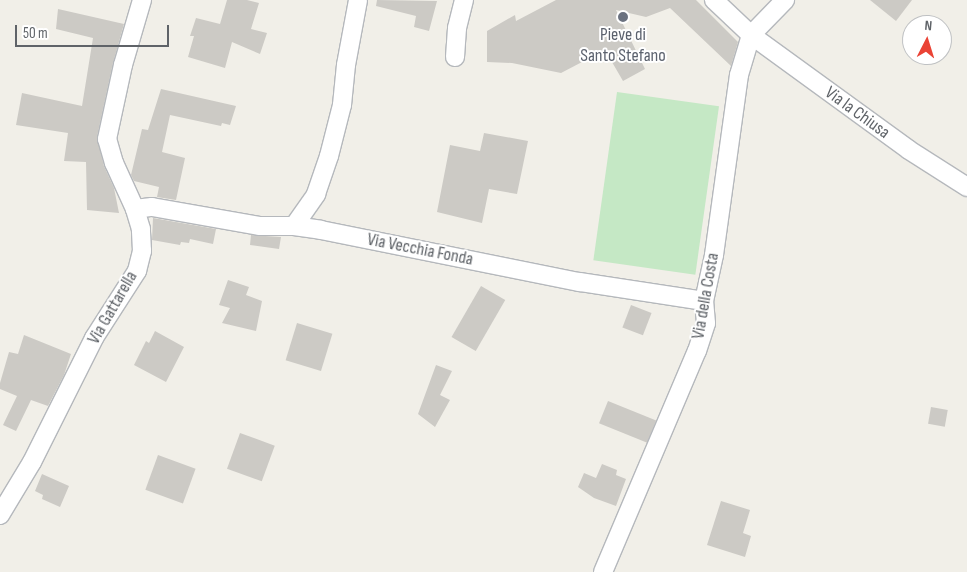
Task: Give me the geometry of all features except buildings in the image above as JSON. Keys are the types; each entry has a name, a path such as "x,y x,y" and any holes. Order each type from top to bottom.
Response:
{"street":[{"name":"Via Gattarella","path":"0,515 32,462 94,338 136,271 142,251 141,229 135,209 114,163 107,139 123,65 142,0"},
{"path":"294,226 316,194 329,156 342,105 346,65 358,0"},
{"path":"455,57 457,28 464,0"},
{"name":"Via la Chiusa","path":"714,0 751,35 909,150 967,187"},
{"path":"751,35 785,0"},
{"name":"Via della Costa","path":"604,572 697,351 706,323 704,301 714,255 739,75 751,35"},
{"name":"Via Vecchia Fonda","path":"135,209 152,208 260,226 294,226 417,248 571,280 704,301"}],"green space":[{"path":"617,92 719,106 695,275 593,260"}],"place":[{"name":"Pieve di Santo Stefano","path":"623,17"}]}
